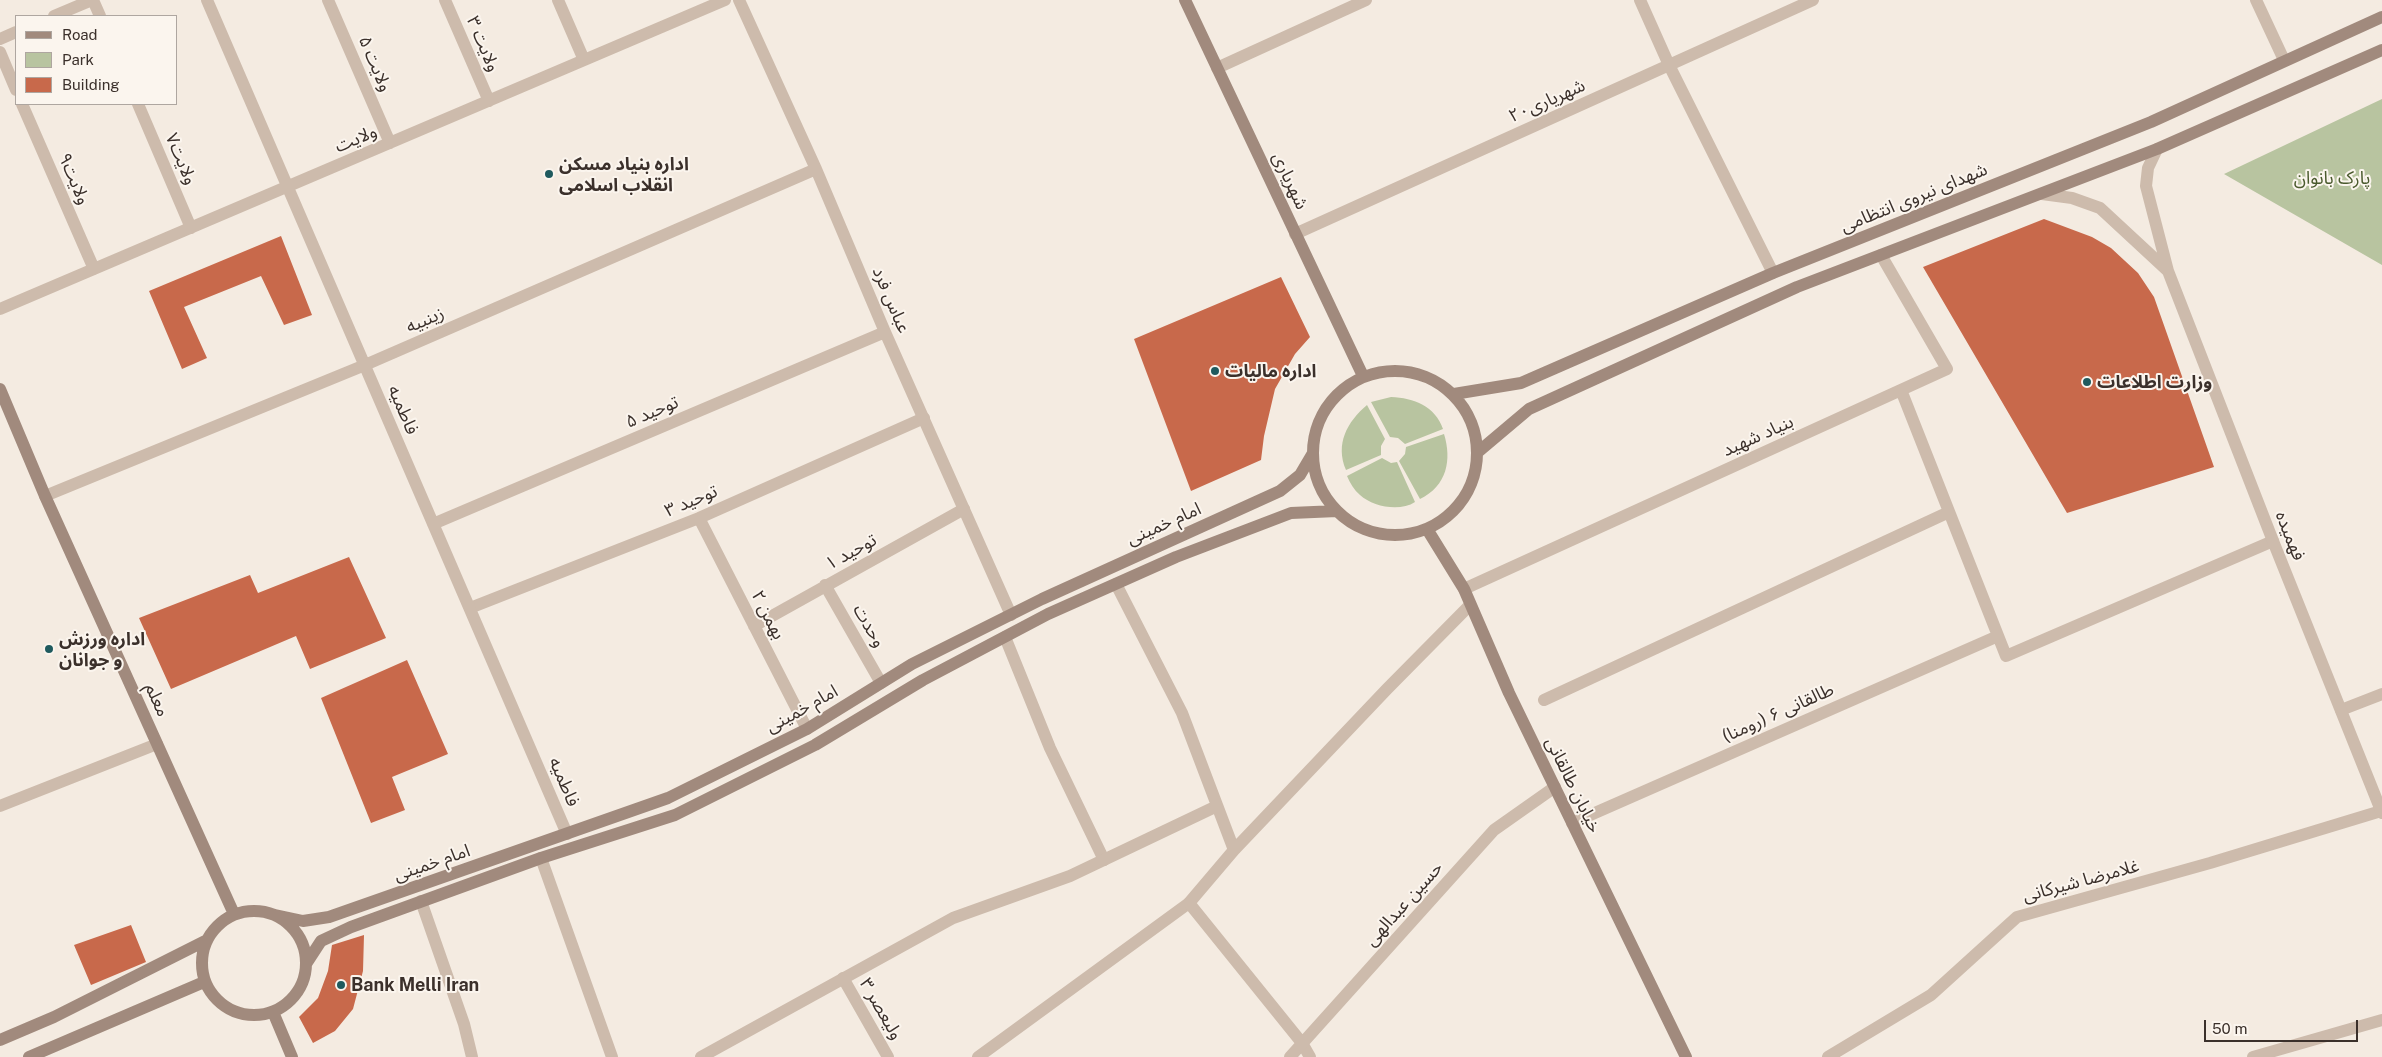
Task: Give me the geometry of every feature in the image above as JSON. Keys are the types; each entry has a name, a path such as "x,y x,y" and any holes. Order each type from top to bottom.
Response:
{"main road":[{"name":"شهریاری","path":"1185,0 1363,376"},
{"name":"شهدای نیروی انتظامی","path":"1454,394 1521,384 1773,273 2151,122 2284,60 2382,18"},
{"path":"1478,452 1529,408 1797,287 2157,149 2382,50"},
{"path":"1394,370 1426,376 1454,394 1472,421 1478,452 1472,484 1454,510 1428,529 1396,535 1364,529 1337,511 1319,484 1312,453 1319,422 1336,395 1363,376 1394,370"},
{"name":"معلم","path":"0,389 45,496 234,914"},
{"name":"امام خمینی","path":"275,915 303,921 329,917 668,798 807,729 912,664 1010,615 1280,491 1300,475 1312,453"},
{"name":"امام خمینی","path":"306,964 321,941 421,901 541,858 675,815 815,745 923,680 1048,614 1176,557 1291,513 1337,511"},
{"name":"خیابان طالقانی","path":"1428,529 1464,589 1509,693 1686,1057"},
{"path":"255,910 275,915 292,926 303,944 306,964 302,984 290,1001 273,1012 252,1015 232,1011 216,999 204,982 201,961 205,941 217,925 234,914 255,910"},
{"path":"0,1040 54,1017 205,941"},
{"path":"29,1057 204,982"},
{"path":"273,1012 292,1057"}],"street":[{"path":"56,15 92,0 100,15"},
{"name":"فاطمیه","path":"207,0 567,834"},
{"name":"ولایت ۵","path":"328,0 390,143"},
{"name":"ولایت ۳","path":"445,0 489,101"},
{"path":"558,0 584,60"},
{"name":"ولایت","path":"0,309 725,0"},
{"name":"عباس فرد","path":"739,0 816,169 885,332 1010,615"},
{"path":"1217,68 1366,0"},
{"path":"1640,0 1669,65 1773,273"},
{"name":"شهریاری۲۰","path":"1295,234 1813,0"},
{"path":"2256,0 2284,60"},
{"path":"0,39 15,32"},
{"path":"0,52 15,88"},
{"name":"ولایت۹","path":"22,105 94,269"},
{"name":"ولایت۷","path":"138,105 191,228"},
{"name":"فهمیده","path":"2157,149 2148,168 2146,186 2168,270 2273,541 2382,812"},
{"name":"زینبیه","path":"45,496 365,365 816,169"},
{"path":"2042,194 2072,198 2100,208 2168,270"},
{"name":"بنیاد شهید","path":"1464,589 1947,369 1881,256"},
{"name":"توحید ۵","path":"433,524 885,332"},
{"path":"1901,390 2006,656 2273,541"},
{"name":"توحید ۳","path":"470,608 699,518 924,418"},
{"name":"توحید ۱","path":"754,626 964,509"},
{"path":"1544,700 1949,512"},
{"name":"بهمن ۲","path":"699,518 807,729"},
{"path":"1116,584 1182,713 1234,850"},
{"name":"وحدت","path":"825,585 881,683"},
{"path":"978,1057 1189,904 1234,850 1387,689 1470,605"},
{"name":"طالقانی ۶ (رومنا)","path":"1572,823 1998,636"},
{"path":"1005,637 1050,748 1104,860"},
{"path":"2341,710 2382,694"},
{"path":"0,806 157,744"},
{"name":"حسین عبدالهی","path":"1290,1057 1494,830 1555,787"},
{"path":"701,1057 953,918 1070,876 1217,806"},
{"name":"غلامرضا شیرکانی","path":"1828,1057 1931,995 2018,917 2382,812"},
{"path":"541,858 612,1057"},
{"path":"421,901 464,1024 472,1057"},
{"path":"1189,904 1302,1043 1310,1057"},
{"name":"ولیعصر ۳","path":"843,978 888,1057"},
{"path":"2253,1057 2382,1020"}],"green space":[{"name":"پارک بانوان","path":"2382,99 2382,265 2224,174"},
{"path":"1391,397 1408,399 1423,405 1435,414 1443,429 1405,444 1398,438 1390,437 1371,402"},
{"path":"1367,405 1385,439 1381,446 1381,455 1346,470 1342,451 1345,434 1354,419"},
{"path":"1444,434 1447,463 1442,480 1429,494 1420,499 1399,461 1405,454 1406,447"},
{"path":"1382,458 1391,463 1397,462 1415,502 1402,507 1387,507 1372,503 1354,489 1347,476"}],"building":[{"name":"وزارت اطلاعات","path":"2044,219 2092,237 2111,248 2138,273 2154,297 2214,467 2067,513 1923,267"},
{"path":"281,236 312,315 284,325 261,276 184,307 207,358 182,369 149,291"},
{"name":"اداره مالیات","path":"1281,277 1310,337 1295,354 1275,389 1264,436 1261,460 1191,491 1134,339"},
{"path":"349,557 386,638 310,669 296,636 171,689 139,618 250,575 258,593"},
{"path":"407,660 448,754 392,777 405,810 371,823 321,698"},
{"path":"131,925 146,962 91,985 74,945"},
{"name":"Bank Melli Iran","path":"364,935 363,971 353,1009 335,1031 313,1043 299,1017 318,998 328,971 332,945"}],"place":[{"name":"اداره بنیاد مسکن انقلاب اسلامی","path":"549,174"},
{"name":"اداره مالیات","path":"1215,371"},
{"name":"وزارت اطلاعات","path":"2087,382"},
{"name":"اداره ورزش و جوانان","path":"49,649"},
{"name":"Bank Melli Iran","path":"341,985"}]}
